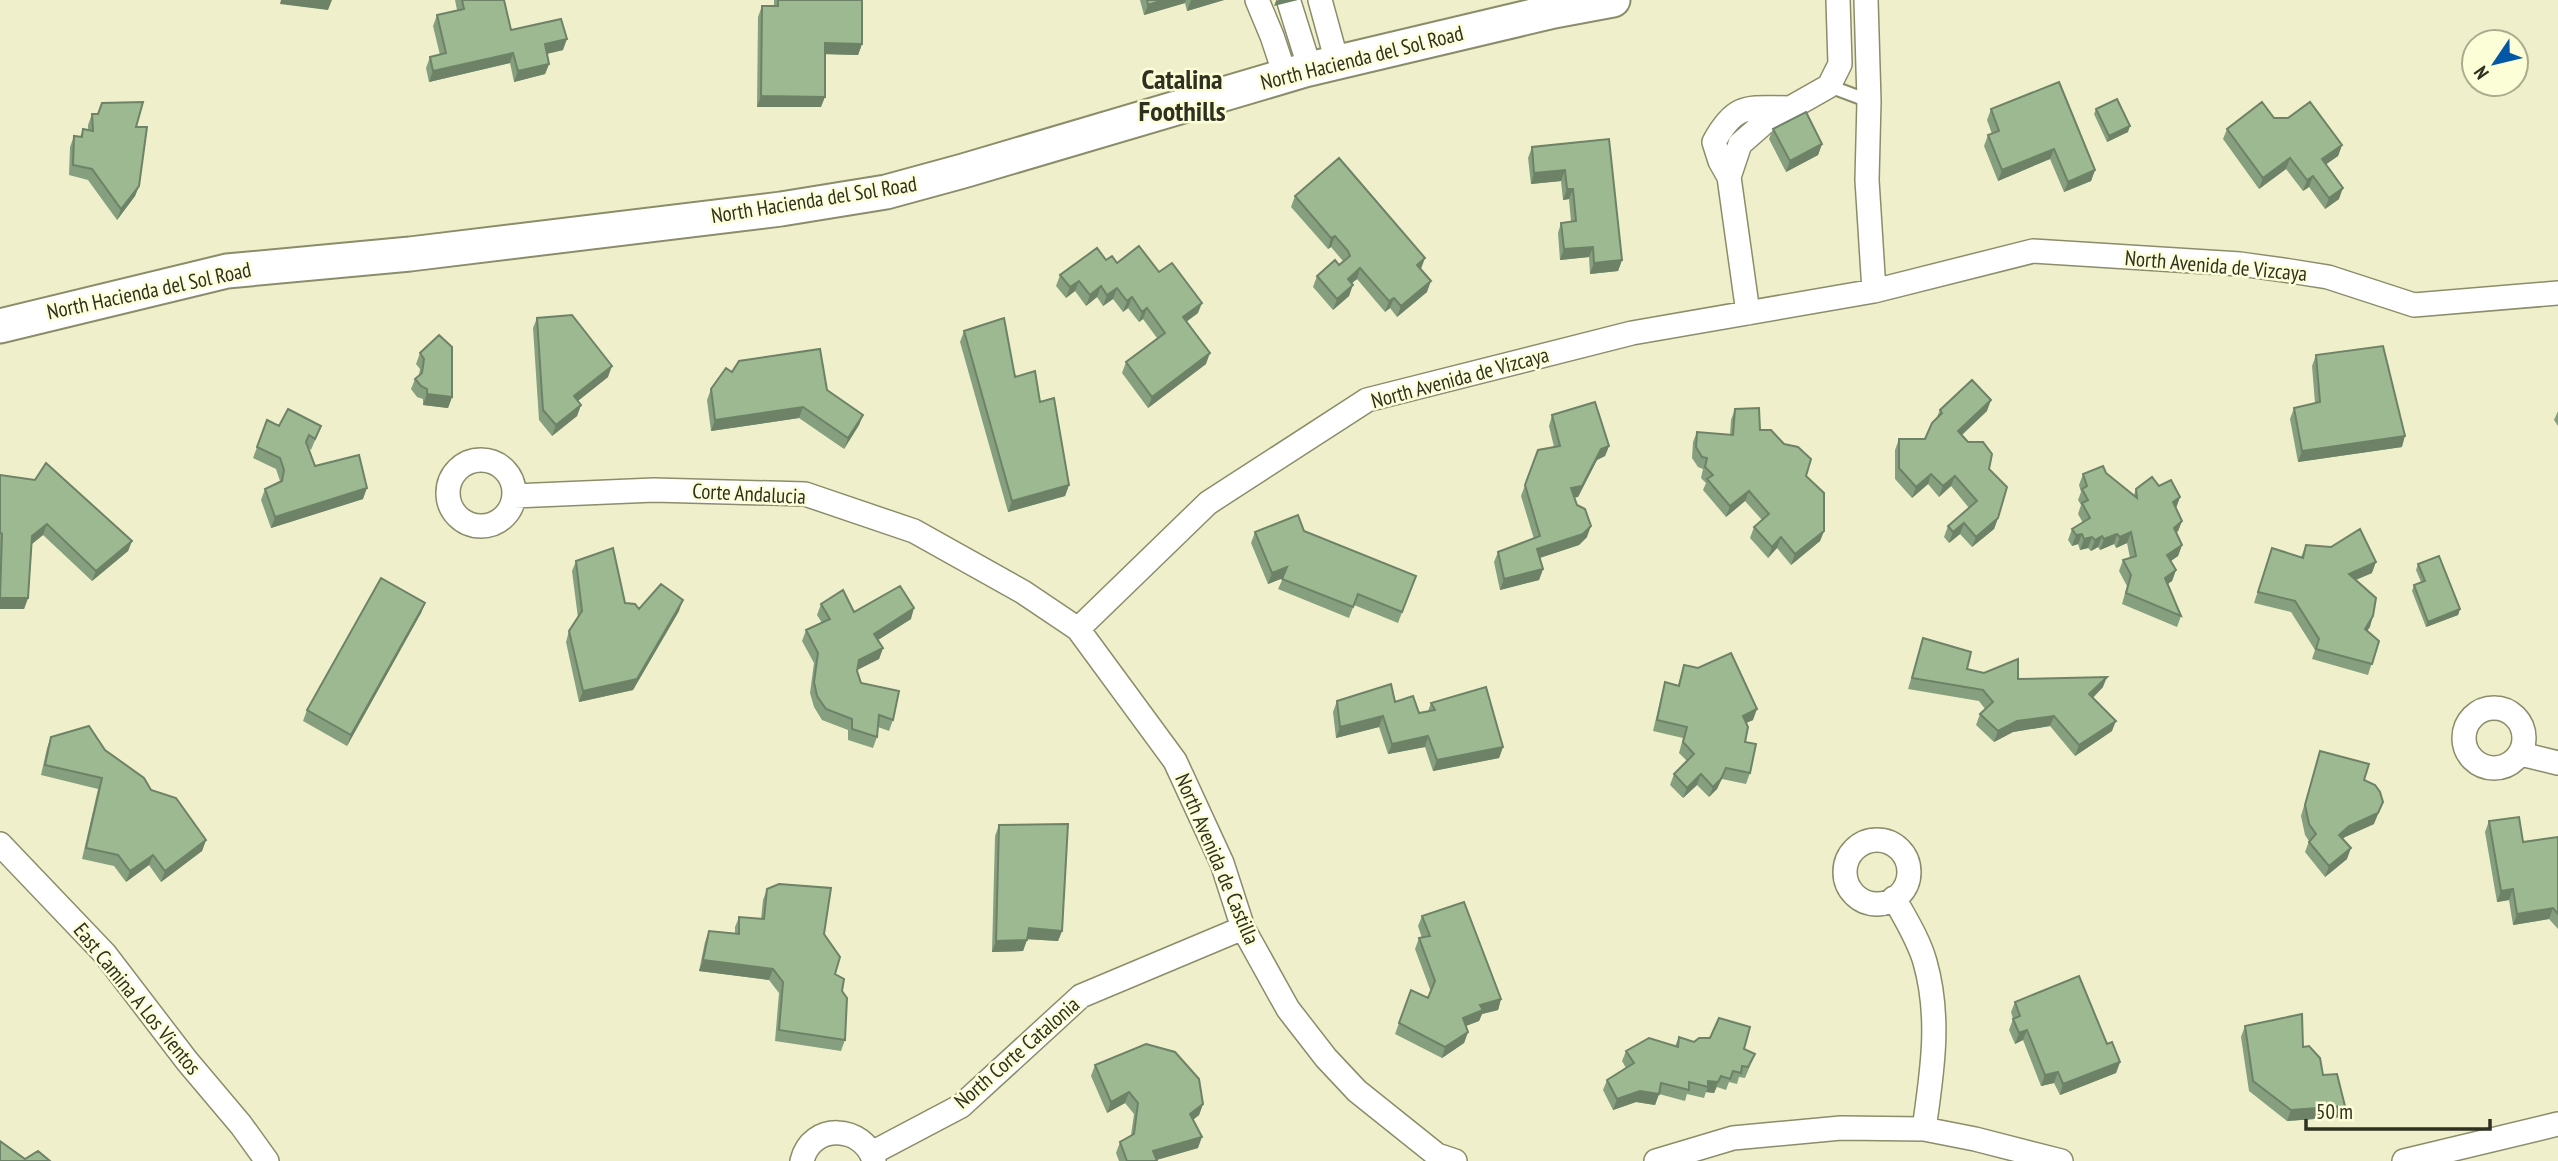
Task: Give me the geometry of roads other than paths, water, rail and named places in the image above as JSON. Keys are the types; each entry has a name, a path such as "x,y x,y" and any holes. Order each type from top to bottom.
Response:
{"street":[{"path":"1257,0 1272,36 1311,69"},
{"path":"1311,69 1320,0"},
{"name":"North Hacienda del Sol Road","path":"0,326 227,271 450,249 781,209 886,192 1311,69 1554,11 1613,0"},
{"path":"1748,313 1729,177 1740,144 1764,123 1829,86 1840,64 1838,0"},
{"path":"1866,0 1869,101 1867,180 1874,291"},
{"path":"1289,2 1311,69"},
{"name":"North Avenida de Vizcaya","path":"1078,629 1208,503 1367,400 1632,333 1874,291 2033,251 2240,264 2290,271 2328,277 2414,305 2558,293"},
{"name":"Corte Andalucia","path":"514,495 654,490 805,494 914,531 1023,592 1078,629"},
{"name":"North Avenida de Castilla","path":"1078,629 1175,761 1222,863 1243,928 1288,1009 1326,1058 1357,1091 1437,1155 1455,1161"},
{"path":"2521,754 2558,764"},
{"name":"East Camina A Los Vientos","path":"0,844 105,954 187,1061 242,1125 267,1161"},
{"path":"1894,898 1925,960 1932,992 1935,1045 1924,1129"},
{"name":"North Corte Catalonia","path":"802,1161 809,1145 830,1132 854,1136 864,1143 873,1157 961,1107 1081,996 1243,928"},
{"path":"2404,1161 2558,1124"},
{"path":"1656,1161 1733,1138 1841,1128 1924,1129 2061,1161"}],"lane":[{"path":"1829,86 1869,101"}],"district":[{"name":"Catalina Foothills","path":"1182,95"}]}
